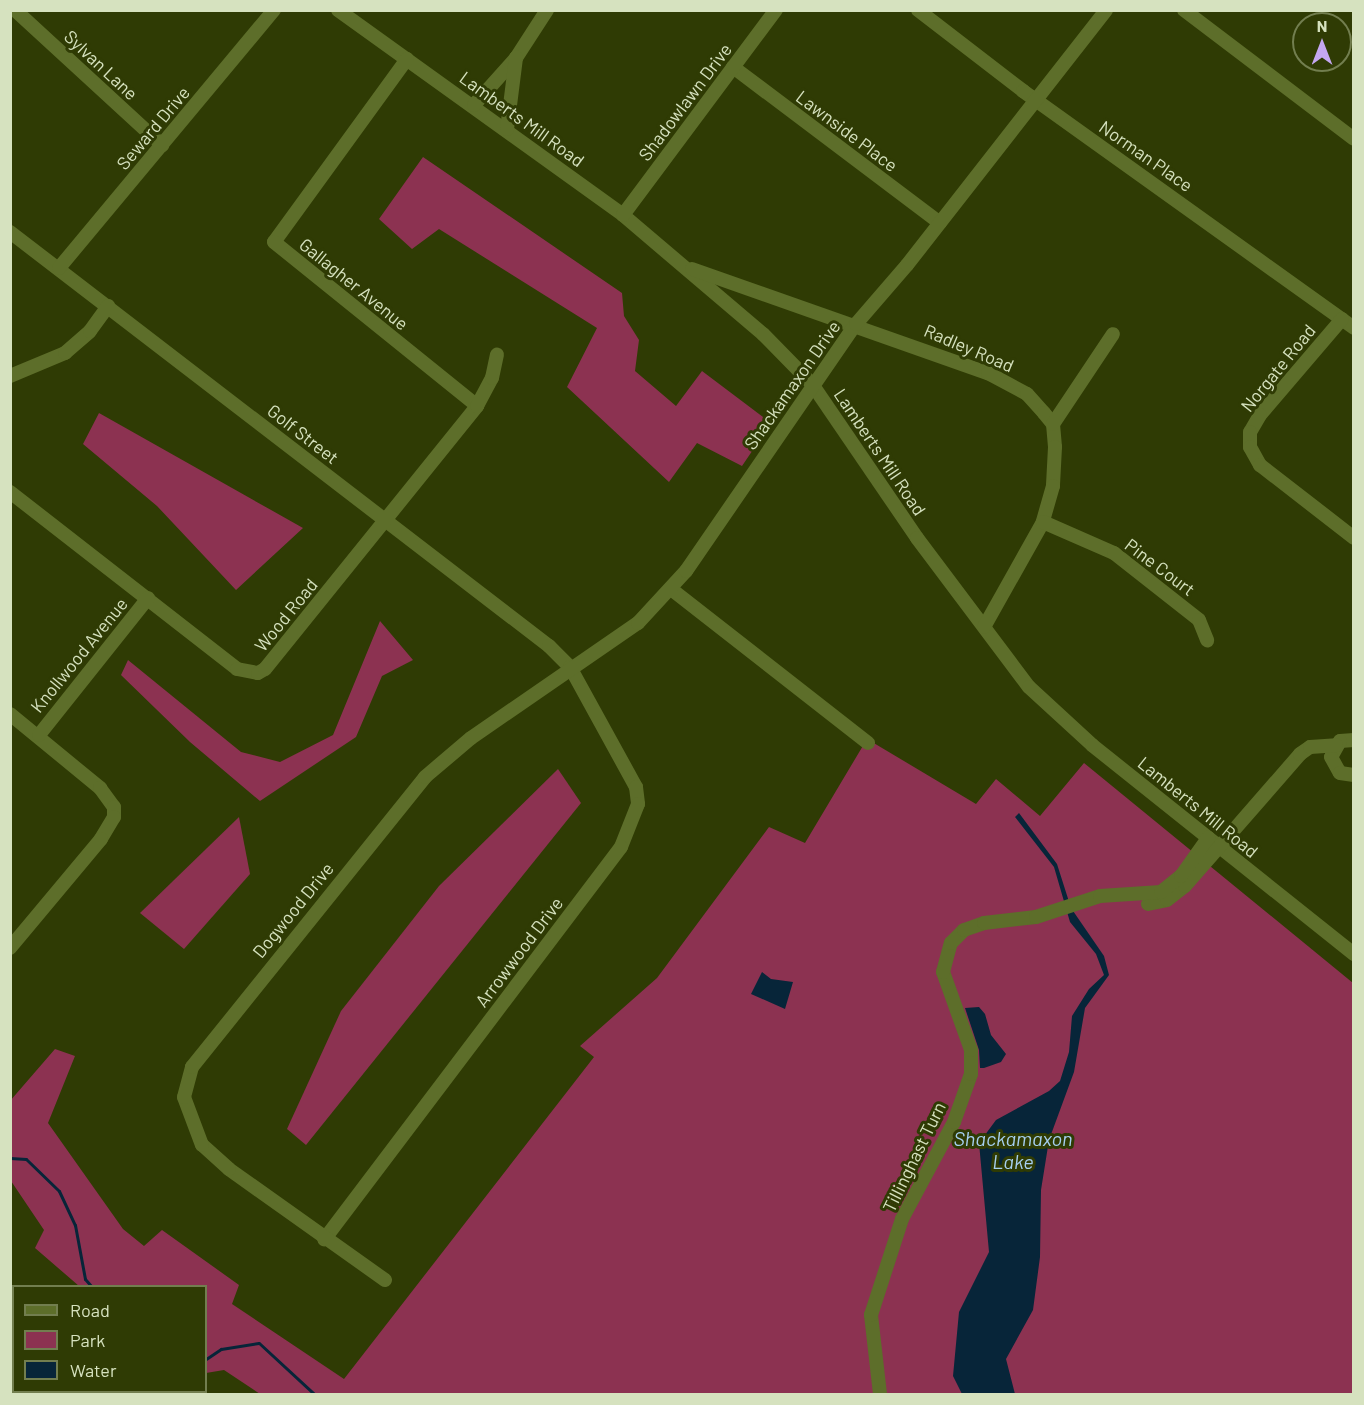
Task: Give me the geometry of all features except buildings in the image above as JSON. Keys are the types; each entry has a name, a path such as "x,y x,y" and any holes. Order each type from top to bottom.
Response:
{"street":[{"name":"Sylvan Lane","path":"15,10 162,145"},
{"name":"Seward Drive","path":"59,268 274,10"},
{"name":"Lamberts Mill Road","path":"338,10 474,105 623,215 763,334 812,384 917,538 1029,687 1092,745 1353,954"},
{"name":"Shadowlawn Drive","path":"623,215 776,10"},
{"name":"Norman Place","path":"918,10 1036,100 1353,328"},
{"name":"Shackamaxon Drive","path":"671,589 856,324 940,223 1106,10"},
{"path":"1184,10 1353,139"},
{"path":"474,105 516,58 545,11"},
{"path":"507,129 516,58"},
{"name":"Gallagher Avenue","path":"407,59 274,242 477,406"},
{"name":"Lawnside Place","path":"733,67 940,223"},
{"name":"Golf Street","path":"10,232 549,646 570,667"},
{"name":"Radley Road","path":"684,267 856,324 988,373 1027,394 1053,424"},
{"path":"10,376 65,353 90,330 108,306"},
{"name":"Norgate Road","path":"1342,319 1260,415 1250,432 1250,447 1260,465 1353,538"},
{"path":"984,627 1043,522 1053,486 1053,424 1113,334"},
{"name":"Wood Road","path":"10,492 237,669 258,673 265,669 477,406 492,378 497,355"},
{"name":"Pine Court","path":"1043,522 1114,553 1199,620 1207,640"},
{"path":"671,589 868,743"},
{"name":"Dogwood Drive","path":"385,1280 324,1239 202,1145 184,1097 187,1075 425,777 454,751 570,667 638,623 671,589"},
{"name":"Knollwood Avenue","path":"39,735 148,598"},
{"name":"Arrowwood Drive","path":"324,1239 629,832 638,804 636,788 570,667"},
{"path":"10,714 39,735 100,788 114,807 114,817 101,839 10,948"},
{"name":"Tillinghast Turn","path":"880,1395 870,1316 902,1219 954,1122 971,1074 970,1050 943,972 946,952 957,935 974,926 1036,917 1090,898 1134,905 1167,900 1185,886 1213,842 1300,754 1310,747 1336,745 1353,740"},
{"path":"1336,745 1331,757 1336,769 1353,775"}],"green space":[{"path":"423,157 622,293 624,316 639,340 635,371 676,406 702,371 771,423 742,466 697,443 669,482 567,387 597,328 439,229 412,249 379,219"},
{"path":"99,413 303,528 236,590 157,506 83,444"},
{"path":"380,621 413,660 382,676 356,737 260,801 190,742 121,675 128,660 241,752 280,762 333,735"},
{"path":"867,739 976,804 996,779 1040,816 1084,763 1353,983 1353,1394 260,1394 224,1370 207,1373 207,1285 78,1285 35,1248 44,1230 11,1181 10,1101 55,1049 75,1056 48,1123 123,1229 144,1246 162,1230 239,1285 232,1304 344,1379 594,1057 580,1046 657,978 769,827 805,843"},
{"path":"558,769 581,803 306,1145 287,1129 341,1011 439,886"},
{"path":"239,817 250,874 184,949 140,913"}],"water":[{"name":"Shackamaxon Lake","path":"1019,813 1057,864 1071,908 1104,956 1109,975 1085,1008 1074,1072 1049,1140 1041,1190 1040,1257 1033,1310 1006,1359 1015,1394 962,1394 953,1376 959,1312 989,1252 979,1143 996,1120 1049,1091 1060,1081 1069,1052 1072,1016 1089,989 1104,975 1096,954 1070,922 1054,867 1015,817"},
{"path":"762,972 771,979 793,982 785,1009 751,994"},
{"path":"979,1007 985,1014 991,1035 1006,1054 1001,1062 984,1068 980,1068 979,1050 965,1008"}],"waterway":[{"path":"10,1158 26,1159 59,1191 75,1225 85,1279 90,1285"},
{"path":"207,1358 221,1349 259,1343 314,1394"}]}
